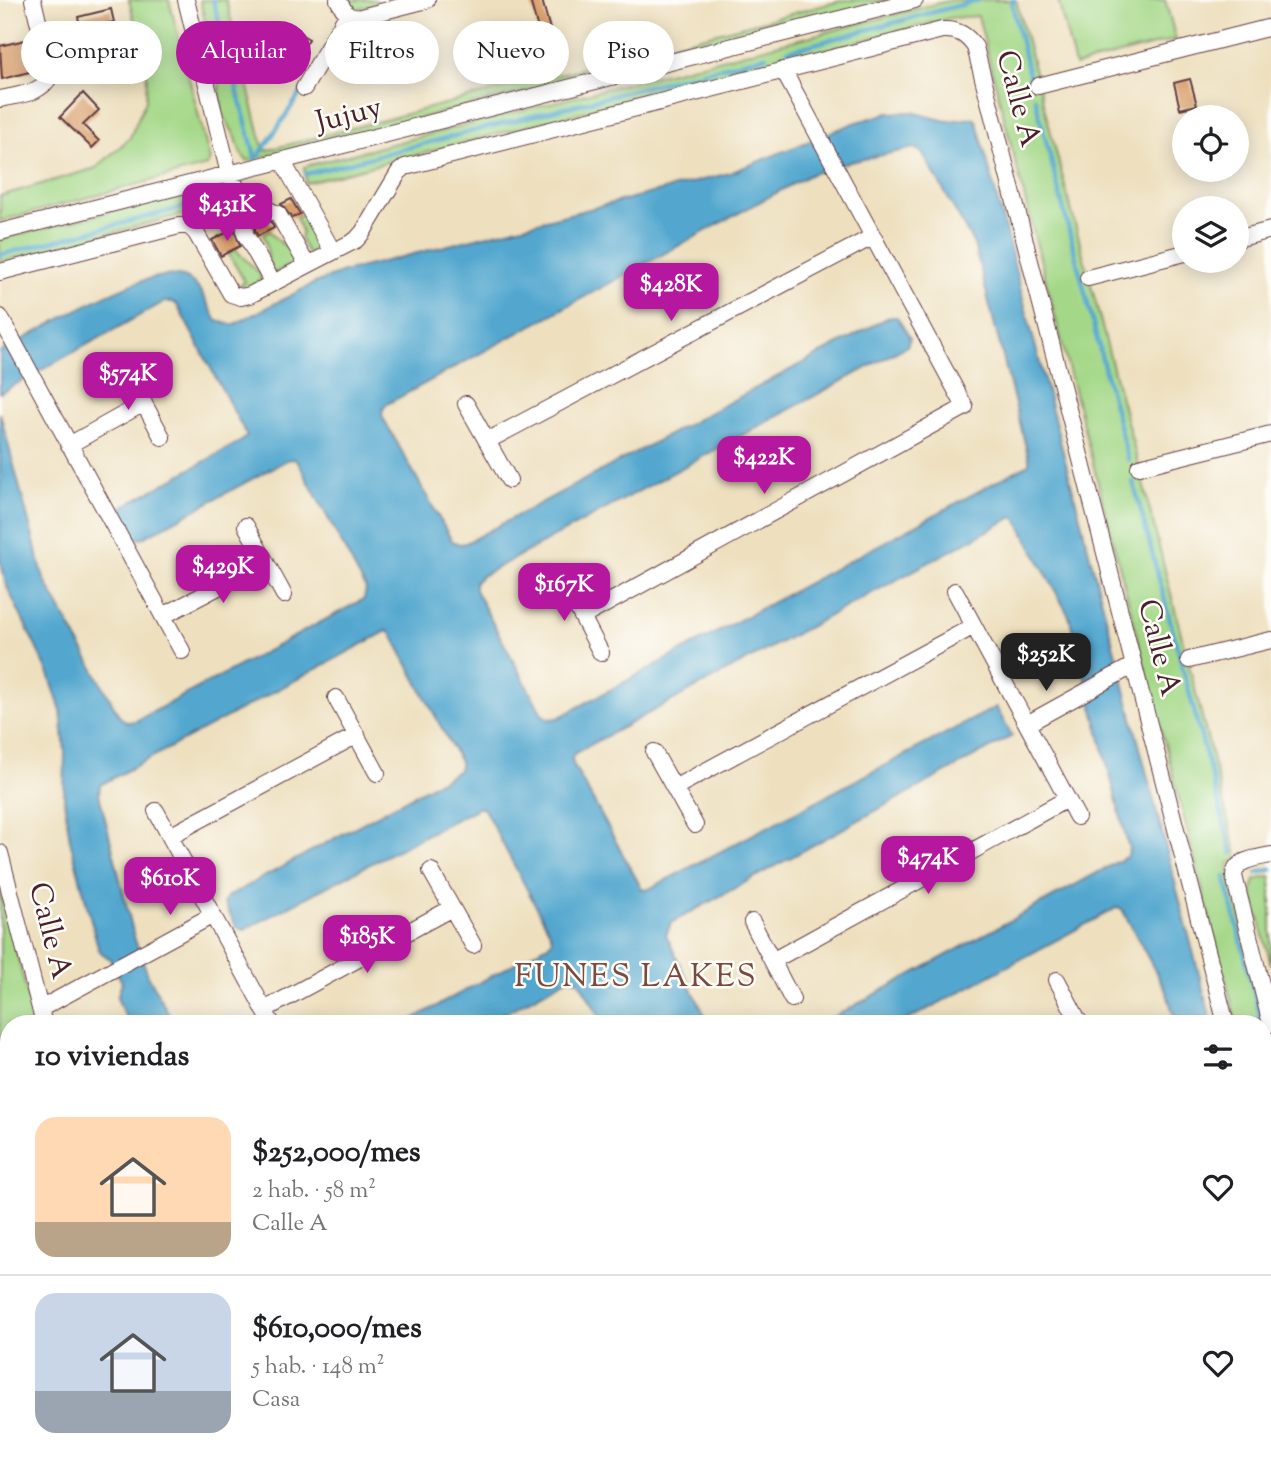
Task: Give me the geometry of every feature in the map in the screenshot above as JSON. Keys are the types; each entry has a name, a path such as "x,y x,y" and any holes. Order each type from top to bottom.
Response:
{"street":[{"path":"0,99 37,90 45,85 51,75 33,0"},
{"path":"186,0 229,174 243,199 245,234 273,283"},
{"path":"338,0 347,15 357,18 425,0"},
{"path":"398,0 425,0"},
{"name":"Jujuy","path":"0,232 915,0"},
{"path":"304,88 347,15"},
{"path":"1038,86 1271,27"},
{"name":"Calle A","path":"0,272 179,226 189,226 196,233 231,294 250,296 356,240 405,167 942,30 961,32 975,47 1224,1015"},
{"path":"582,617 965,407 783,70"},
{"path":"283,162 333,252"},
{"path":"243,199 278,214 307,265"},
{"path":"1249,236 1271,230"},
{"path":"487,441 872,237"},
{"path":"1088,278 1172,256"},
{"path":"0,317 181,651"},
{"path":"126,370 162,437"},
{"path":"69,444 144,403"},
{"path":"466,404 509,480"},
{"path":"1139,467 1271,434"},
{"path":"246,526 284,595"},
{"path":"163,616 266,562"},
{"path":"561,576 601,653"},
{"path":"955,591 1077,817"},
{"path":"674,788 974,626"},
{"path":"1189,660 1271,640"},
{"path":"1027,724 1133,665"},
{"path":"336,698 377,773"},
{"path":"170,836 357,735"},
{"path":"654,752 695,825"},
{"path":"772,961 1067,799"},
{"path":"156,811 267,1015"},
{"name":"Calle A","path":"0,853 42,1015"},
{"path":"1269,1015 1235,885 1234,870 1239,864 1271,855"},
{"path":"431,871 472,945"},
{"path":"271,1015 452,908"},
{"path":"43,1015 106,973 213,915"},
{"path":"752,922 792,999"},
{"path":"1057,981 1071,1015"}],"green space":[{"path":"129,0 169,0 176,27 176,84 191,84 210,160 207,166 0,221 0,196 96,168 130,138 146,100 147,84 162,84 162,21 134,21"},
{"path":"200,0 226,0 231,21 205,21"},
{"path":"345,0 376,0 378,4 353,10"},
{"path":"844,0 892,0 674,54 674,44"},
{"path":"951,0 1016,0 1139,467 1238,860 1228,866 1264,1015 1235,1015 978,16 950,18 306,183 304,167 625,84 674,84 674,71"},
{"path":"1058,0 1165,0 1176,39 1075,66"},
{"path":"583,68 583,77 569,81 569,72"},
{"path":"219,84 247,84 264,151 521,84 555,84 247,161 241,154 223,114"},
{"path":"200,189 204,192 208,208 0,262 0,239"},
{"path":"304,213 321,245 321,250 308,254 300,238 302,232 296,218"},
{"path":"270,231 290,249 294,258 294,264 277,272 273,272 271,267 263,235"},
{"path":"236,249 261,276 259,282 245,290 236,288 245,282 228,253"},
{"path":"1271,876 1271,965 1252,891 1255,880"},
{"path":"0,889 33,1015 0,1015"}],"water":[{"path":"912,112 946,121 974,118 977,122 1210,1015 1173,1015 1167,993 1122,909 1118,907 917,1015 837,1015 1128,856 1129,849 1069,616 1013,517 575,753 573,764 642,889 647,890 996,707 1012,736 671,923 666,935 705,1015 599,1015 579,981 572,978 501,1015 420,1015 548,945 552,940 484,809 479,807 244,930 237,928 224,903 227,897 458,771 460,762 391,633 387,631 100,785 99,794 135,940 148,975 169,1015 125,1015 117,998 122,982 110,959 99,951 70,840 64,800 65,752 61,711 49,674 7,587 0,561 0,413 44,579 120,717 127,722 136,721 364,599 366,589 294,459 287,460 141,539 132,537 120,513 122,507 247,436 173,302 164,302 0,393 0,352 120,289 168,276 191,281 217,321 233,325 315,283 343,272 730,173 854,123 888,113","holes":["914,148 926,159 974,244 1029,464 558,718 548,719 542,714 475,590 475,582 907,346 910,338 897,317 889,317 466,543 459,544 452,541 382,416 383,409 387,404 811,174"]}],"building":[{"path":"530,0 542,0 548,21 536,21"},
{"path":"111,9 114,21 79,21 78,17"},
{"path":"21,41 21,74 2,79 0,46"},
{"path":"1190,79 1197,105 1179,105 1174,83"},
{"path":"83,93 99,110 83,125 99,141 92,148 60,117"},
{"path":"291,199 300,214 292,218 281,204"},
{"path":"255,218 271,222 274,228 258,236 255,231"},
{"path":"234,229 240,246 221,256 212,240"}],"waterway":[{"path":"213,0 256,160"},
{"path":"788,51 979,0"},
{"path":"1014,0 1012,4 1030,79"},
{"path":"306,174 766,56"},
{"path":"256,160 302,91"},
{"path":"1035,98 1128,460"},
{"path":"0,255 204,202"},
{"path":"1133,481 1232,853"},
{"path":"1257,873 1271,869"},
{"path":"1225,877 1260,1015"}],"district":[{"name":"FUNES LAKES","path":"636,978"}]}
